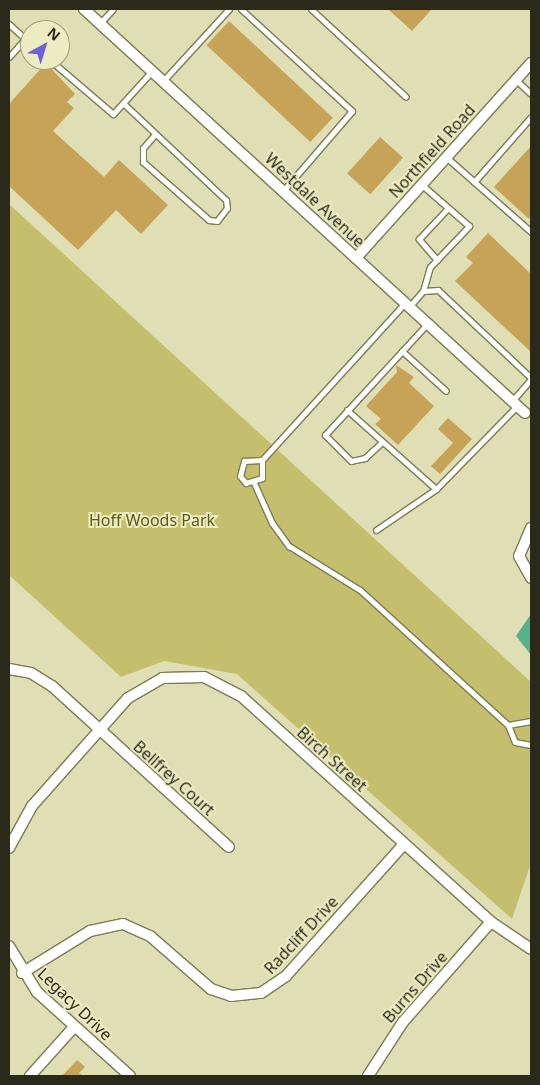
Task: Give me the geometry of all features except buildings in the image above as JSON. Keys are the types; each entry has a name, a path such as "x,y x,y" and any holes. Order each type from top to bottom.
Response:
{"street":[{"name":"Westdale Avenue","path":"84,9 525,413"},
{"name":"Northfield Road","path":"356,258 531,64"},
{"path":"531,528 519,556 531,578"},
{"name":"Bellfrey Court","path":"9,669 38,676 228,847"},
{"name":"Birch Street","path":"100,730 128,698 150,682 185,675 218,681 241,696 492,922 531,949"},
{"path":"9,848 32,806 100,730"},
{"name":"Radcliff Drive","path":"22,973 90,930 123,924 150,936 211,989 231,996 261,993 286,976 404,844"},
{"name":"Burns Drive","path":"368,1076 397,1029 492,922"},
{"name":"Legacy Drive","path":"9,946 22,973 74,1027 130,1076"},
{"path":"30,1076 74,1027"}],"lane":[{"path":"100,23 113,9"},
{"path":"163,81 229,9"},
{"path":"241,9 352,111 283,191"},
{"path":"311,9 406,97"},
{"path":"9,24 20,34"},
{"path":"9,58 20,48"},
{"path":"62,70 113,114 152,71"},
{"path":"516,80 531,94"},
{"path":"123,103 226,200 227,208 216,221 209,220 144,162 143,148 155,134"},
{"path":"474,182 531,117"},
{"path":"446,157 531,232"},
{"path":"421,185 469,226 425,275 423,292"},
{"path":"437,260 419,239 448,208"},
{"path":"262,460 266,472 254,483 246,483 240,468 244,462 262,460 407,305 423,292 438,290 531,378 514,403 436,489 376,530"},
{"path":"382,442 365,458 351,460 325,435 427,324"},
{"path":"402,351 446,391"},
{"path":"347,410 436,489"},
{"path":"254,483 272,523 289,546 360,590 508,724 515,742 531,745"},
{"path":"508,724 531,721"}],"green space":[{"name":"Hoff Woods Park","path":"9,204 531,682 531,863 512,919 237,674 164,661 121,677 9,575"}],"shaded area":[{"path":"531,614 531,655 516,636"}]}
